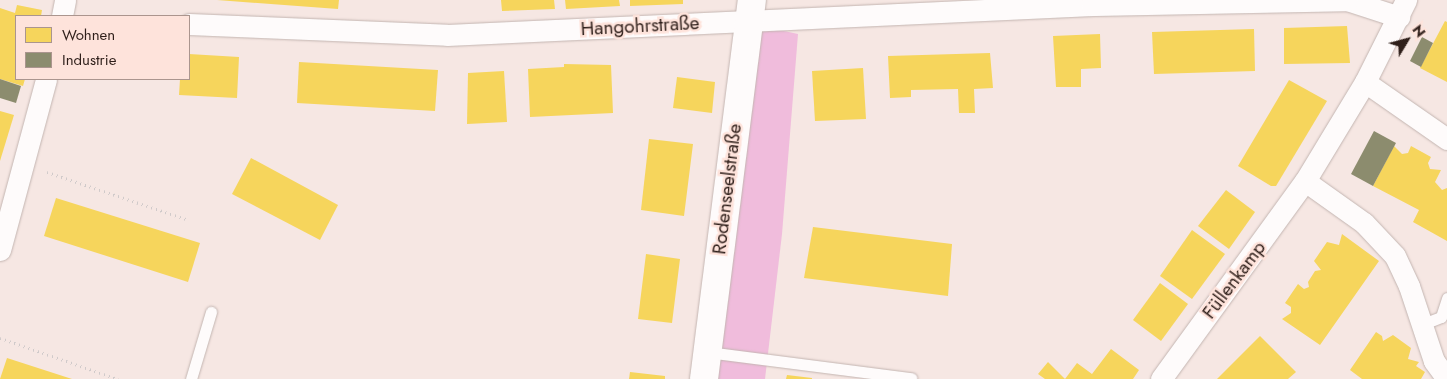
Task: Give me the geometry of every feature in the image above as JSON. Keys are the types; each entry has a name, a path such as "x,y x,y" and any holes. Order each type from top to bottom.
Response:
{"main road":[{"name":"Rodenseelstraße","path":"704,379 750,11"}],"street":[{"name":"Hangohrstraße","path":"190,24 447,34 750,11 1092,2 1347,0 1402,8"},
{"name":"Füllenkamp","path":"1161,379 1305,181 1366,82 1402,8"},
{"path":"0,250 25,165 46,80"},
{"path":"1366,82 1447,140"},
{"path":"1305,181 1364,223 1394,256 1423,324 1434,360 1447,379"}],"lane":[{"path":"1423,324 1441,317 1447,298"},
{"path":"191,379 211,312"},
{"path":"707,352 911,378"}],"path":[{"path":"25,165 186,219"},
{"path":"0,338 118,379"}],"shaded area":[{"path":"751,24 798,34 782,234 765,379 707,379"}],"building: Wohnen":[{"path":"217,0 339,0 338,9"},
{"path":"501,0 554,0 555,9 502,11"},
{"path":"565,0 619,0 620,6 566,9"},
{"path":"630,0 683,0 683,4 630,6"},
{"path":"17,5 42,10 41,15 15,15 15,80 25,80 23,86 0,79 0,8 15,13"},
{"path":"1445,21 1447,22 1447,82 1420,68"},
{"path":"1347,26 1350,63 1284,64 1284,28"},
{"path":"1254,29 1255,71 1154,74 1152,32"},
{"path":"1100,34 1101,68 1081,69 1081,87 1056,87 1053,36"},
{"path":"990,53 993,88 974,89 975,113 959,113 958,89 911,90 911,97 890,98 888,56"},
{"path":"190,54 239,57 237,98 179,95 180,80 190,80"},
{"path":"299,62 438,70 435,111 297,103"},
{"path":"564,64 611,65 613,113 530,117 528,69 564,67"},
{"path":"863,68 866,119 815,121 812,71"},
{"path":"504,71 507,122 467,124 468,73"},
{"path":"677,77 715,82 712,113 673,108"},
{"path":"1289,80 1327,101 1276,186 1271,186 1238,166"},
{"path":"0,111 14,115 0,161"},
{"path":"649,139 693,144 684,216 641,210"},
{"path":"1394,146 1402,154 1408,153 1411,146 1431,157 1428,163 1430,169 1441,170 1435,182 1442,190 1447,188 1447,241 1413,222 1419,210 1373,186"},
{"path":"251,158 338,205 320,240 232,194"},
{"path":"1226,190 1255,212 1229,249 1198,226"},
{"path":"56,198 200,243 188,282 44,236"},
{"path":"813,227 952,244 948,296 804,278"},
{"path":"1192,230 1225,254 1192,299 1160,276"},
{"path":"1342,234 1379,261 1320,345 1282,319 1291,313 1291,307 1285,303 1298,284 1304,289 1309,287 1308,282 1315,271 1321,270 1314,261 1327,242 1339,245"},
{"path":"646,254 680,259 672,323 638,319"},
{"path":"1160,283 1188,304 1161,341 1133,320"},
{"path":"1376,332 1382,336 1383,341 1393,335 1411,348 1408,359 1419,362 1416,366 1425,372 1421,379 1362,379 1350,370"},
{"path":"1260,336 1296,372 1288,379 1217,379"},
{"path":"1111,349 1139,370 1133,379 1065,379 1077,363 1092,374"},
{"path":"7,358 72,379 0,379"},
{"path":"1048,362 1065,379 1045,379 1038,374"},
{"path":"630,372 665,376 665,379 629,379"},
{"path":"787,375 812,378 812,379 786,379"}],"building: Industrie":[{"path":"1422,37 1433,43 1421,67 1410,61"},
{"path":"0,79 21,86 16,103 0,98"},
{"path":"1374,131 1396,143 1373,186 1351,174"}]}
